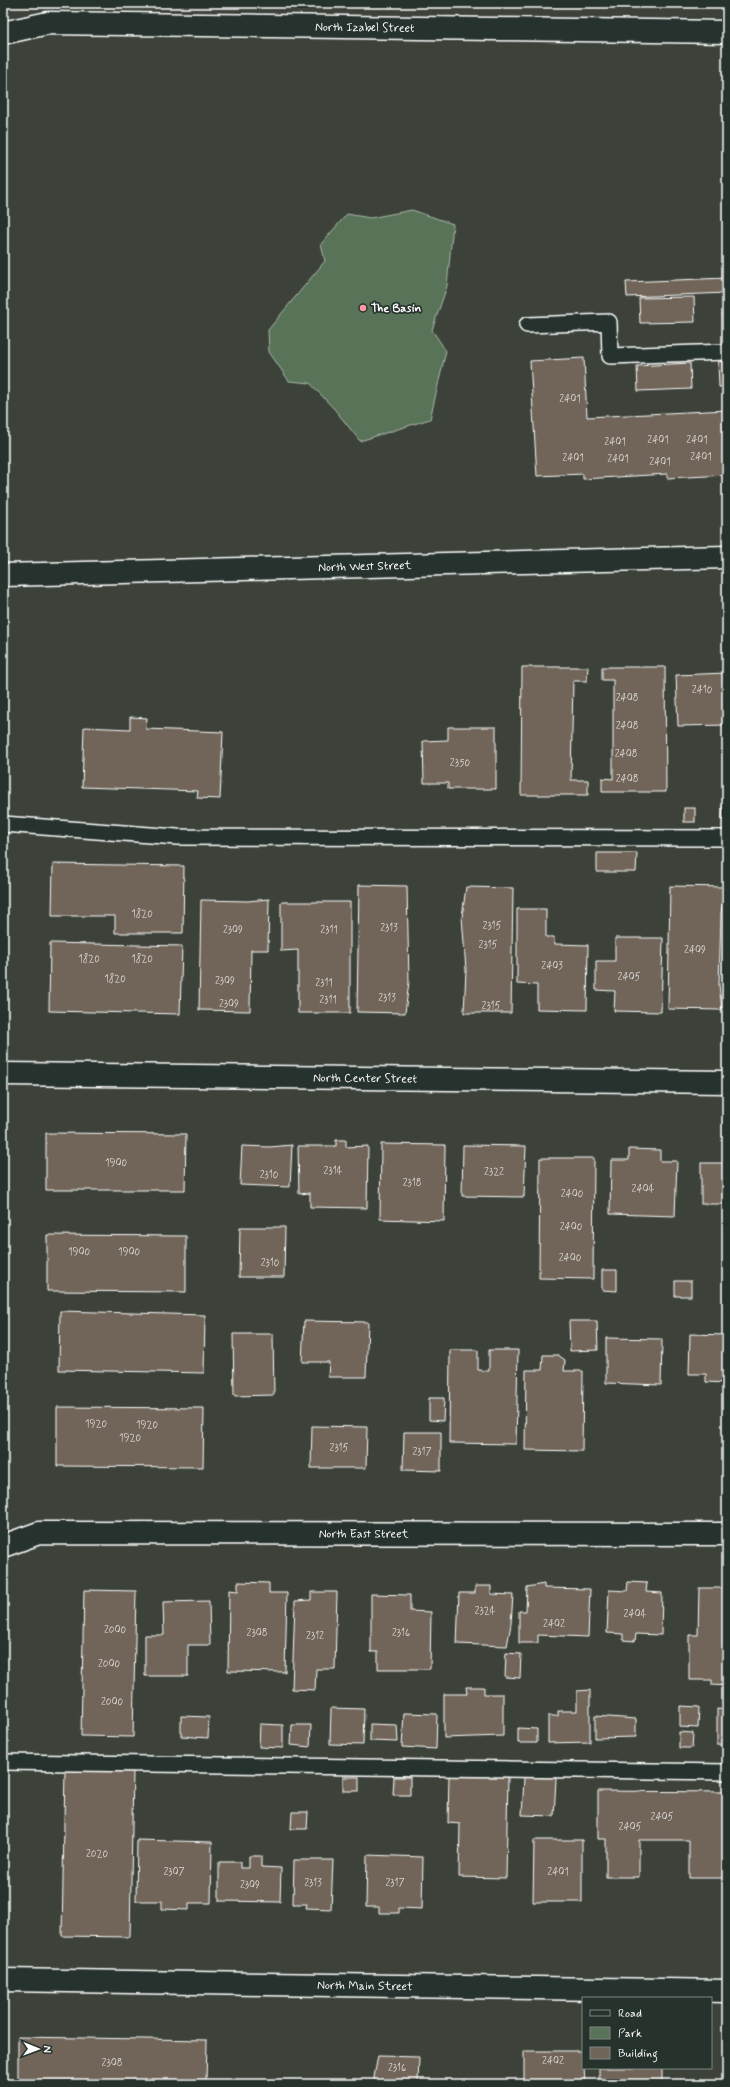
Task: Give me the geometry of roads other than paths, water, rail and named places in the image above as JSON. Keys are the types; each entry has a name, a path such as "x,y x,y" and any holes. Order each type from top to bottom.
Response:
{"street":[{"name":"North Izabel Street","path":"3,34 48,23 727,32"},
{"name":"North West Street","path":"3,574 727,557"},
{"name":"North Center Street","path":"3,1074 727,1082"},
{"name":"North East Street","path":"3,1546 39,1533 727,1534"},
{"name":"North Main Street","path":"3,1980 727,1991"}],"lane":[{"path":"527,325 609,322 610,356 727,352"},
{"path":"3,824 177,837 727,838"},
{"path":"3,1762 727,1772"}],"place":[{"name":"The Basin","path":"363,308"}]}
